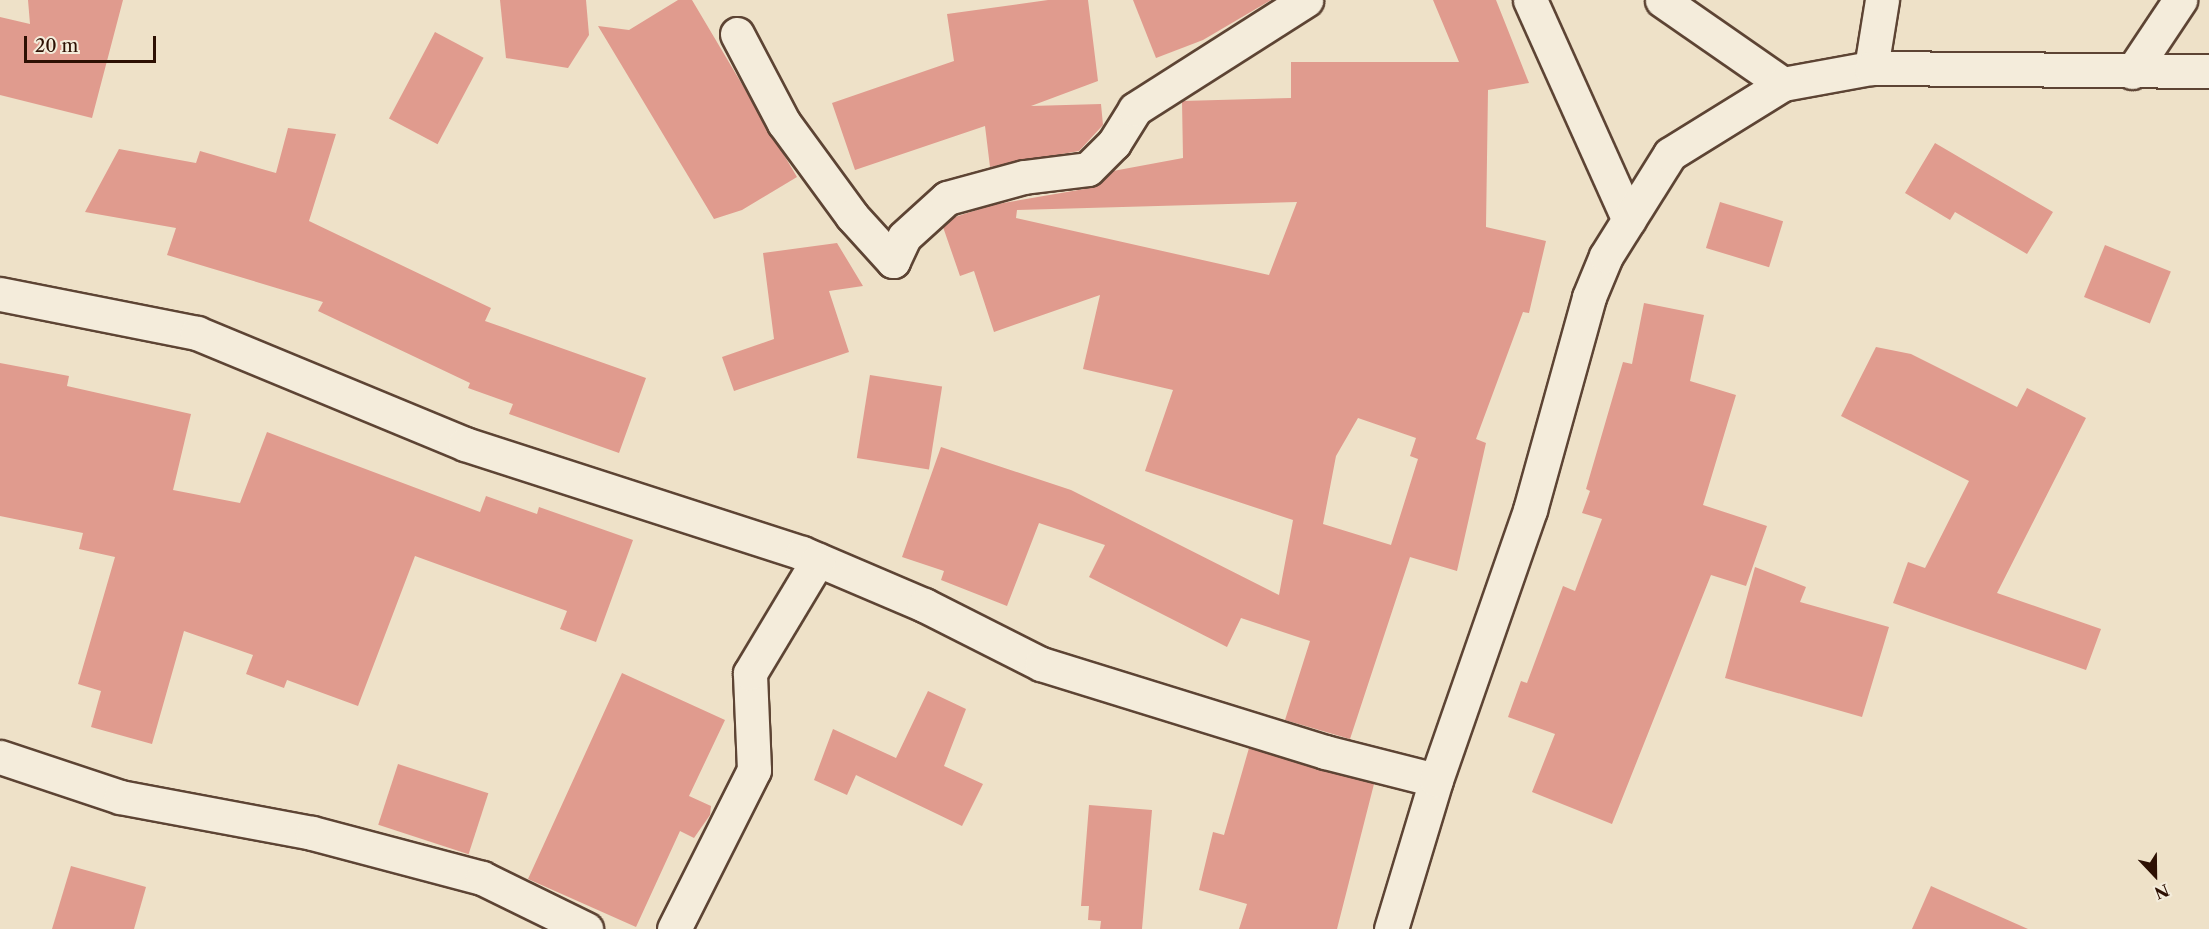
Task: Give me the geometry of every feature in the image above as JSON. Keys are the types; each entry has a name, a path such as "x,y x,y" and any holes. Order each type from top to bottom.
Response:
{"street":[{"path":"737,34 784,123 852,216 893,261 904,237 947,198 1024,177 1088,169 1114,143 1135,109 1306,0"},
{"path":"1530,0 1629,220"},
{"path":"1662,0 1783,84"},
{"path":"1871,68 1882,0"},
{"path":"2132,72 2180,0"},
{"path":"1391,929 1436,780 1530,510 1589,297 1606,256 1670,154 1783,84 1871,68 2209,71"},
{"path":"0,294 196,333 465,444 818,560 924,605 1041,664 1325,752 1436,780"},
{"path":"674,929 754,770 750,673 818,560"},
{"path":"0,757 120,797 312,833 482,878 586,929"}],"building":[{"path":"28,0 123,0 92,118 0,95 0,17 30,24"},
{"path":"500,0 586,0 589,35 568,68 506,58"},
{"path":"678,0 692,0 797,177 742,210 714,219 598,26 629,30"},
{"path":"1048,0 1088,0 1098,81 1031,106 1101,104 1103,125 1079,151 990,167 985,126 855,170 832,103 954,61 947,14"},
{"path":"1133,0 1271,0 1203,40 1156,58"},
{"path":"1433,0 1496,0 1529,83 1488,90 1486,227 1546,241 1529,313 1523,312 1476,439 1486,443 1457,571 1410,557 1350,739 1285,720 1310,641 1241,618 1227,647 1089,577 1105,545 1039,523 1007,606 941,580 944,571 902,557 941,447 1071,490 1279,595 1293,520 1145,471 1173,390 1083,369 1100,295 994,332 974,271 960,276 943,227 952,218 992,205 1090,188 1113,171 1183,158 1182,101 1291,98 1291,62 1459,62","holes":["1297,202 1269,275 1016,218 1017,210","1358,418 1416,438 1410,456 1418,459 1391,545 1323,524 1336,456"]},
{"path":"435,32 484,58 438,144 389,119"},
{"path":"288,128 336,134 309,221 491,308 485,321 646,378 619,453 509,414 513,404 468,388 470,383 318,311 323,302 167,255 176,228 85,212 119,149 196,163 200,151 276,173"},
{"path":"1935,143 2053,212 2027,254 1955,212 1950,220 1905,193"},
{"path":"1720,202 1783,221 1769,267 1706,248"},
{"path":"837,243 863,286 829,291 849,352 734,391 722,357 774,339 763,253"},
{"path":"2105,245 2171,272 2150,324 2084,297"},
{"path":"1644,303 1704,315 1690,381 1736,395 1703,505 1767,526 1746,586 1711,575 1612,824 1532,792 1555,734 1508,717 1521,681 1527,683 1563,586 1575,591 1602,519 1582,513 1590,491 1586,489 1623,362 1632,364"},
{"path":"1876,347 1911,354 2017,407 2027,388 2086,418 1997,593 2101,629 2086,670 1893,603 1908,562 1925,568 1969,481 1841,416"},
{"path":"0,363 69,376 67,386 191,414 173,490 240,503 267,432 480,512 486,496 537,514 539,507 633,540 596,642 560,629 567,611 415,556 358,706 287,680 284,688 246,674 253,655 184,631 152,744 91,727 101,691 78,684 115,557 79,549 83,533 0,516"},
{"path":"870,375 942,386 929,469 857,458"},
{"path":"1755,567 1806,587 1800,602 1889,627 1862,717 1725,678"},
{"path":"622,673 725,720 689,796 711,806 710,815 694,838 680,831 636,927 528,879"},
{"path":"928,691 966,709 944,766 983,784 962,826 856,775 847,795 814,780 833,729 896,758"},
{"path":"1249,748 1374,784 1337,929 1239,929 1247,904 1199,890 1213,832 1224,835"},
{"path":"398,764 488,793 469,854 378,825"},
{"path":"1089,805 1152,810 1142,929 1100,929 1101,921 1088,920 1089,906 1081,906"},
{"path":"71,866 146,887 134,929 52,929"},
{"path":"1931,886 2028,929 1912,929"}]}
